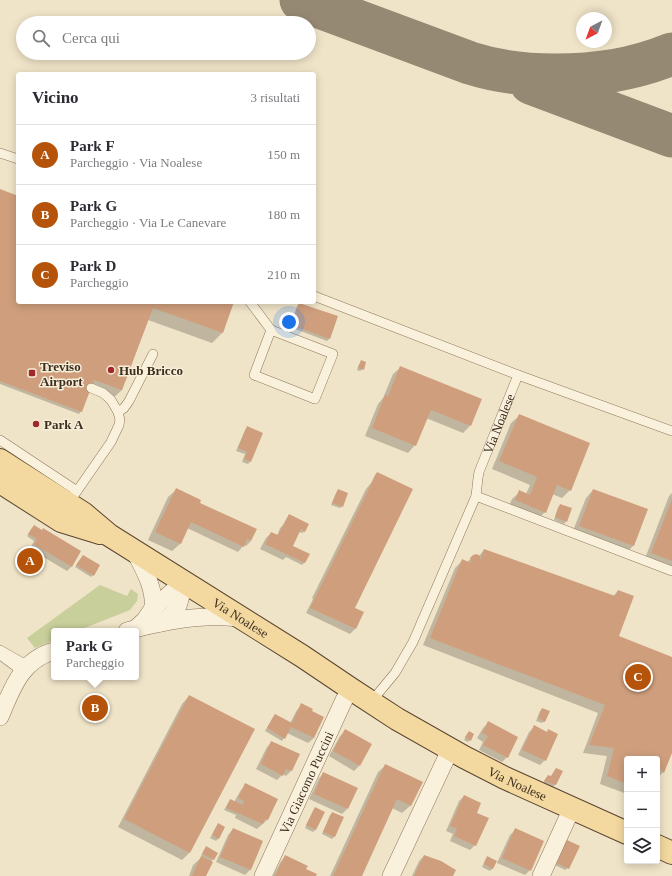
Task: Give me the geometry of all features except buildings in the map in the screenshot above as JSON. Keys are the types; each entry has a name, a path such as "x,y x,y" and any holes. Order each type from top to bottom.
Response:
{"main road":[{"name":"Via Noalese","path":"0,460 73,497 83,513 109,535 302,656 397,719 450,750 505,778 624,832"},
{"name":"Via Noalese","path":"0,482 61,521 109,535"},
{"path":"660,847 672,853"}],"street":[{"path":"135,552 150,583 156,616"},
{"path":"134,628 156,616 169,617 178,608 181,599 183,582"},
{"path":"156,616 184,619 207,617 240,618"},
{"path":"0,717 15,682 26,669 44,654 51,652"},
{"name":"Via Giacomo Puccini","path":"263,876 350,689"},
{"path":"391,876 450,750"},
{"path":"541,876 572,808"}],"lane":[{"path":"0,153 16,158"},
{"path":"316,297 518,375 672,431"},
{"path":"252,304 271,330 333,354 315,399 254,375 271,330"},
{"path":"118,412 124,408 129,401 153,354"},
{"name":"Via Noalese","path":"371,702 395,673 413,642 476,496 479,472 518,375"},
{"path":"0,440 73,497 111,442 116,433 120,420 118,412 108,396 91,388"},
{"path":"476,496 672,571"},
{"path":"0,650 26,669"},
{"path":"0,655 26,669"}],"green space":[{"path":"100,585 127,596 131,589 138,594 137,601 130,610 85,628 51,628 51,641 35,648 27,638"}],"taxiway":[{"path":"301,0 470,63 491,69 555,75 600,73 629,68 672,54"},
{"path":"531,83 672,136"}],"place":[{"name":"Hub Bricco","path":"111,370"},
{"name":"Treviso Airport","path":"32,373"},
{"name":"Park A","path":"36,424"},
{"name":"Park F","path":"30,561"},
{"name":"Park D","path":"638,677"},
{"name":"Park G","path":"95,708"}]}
